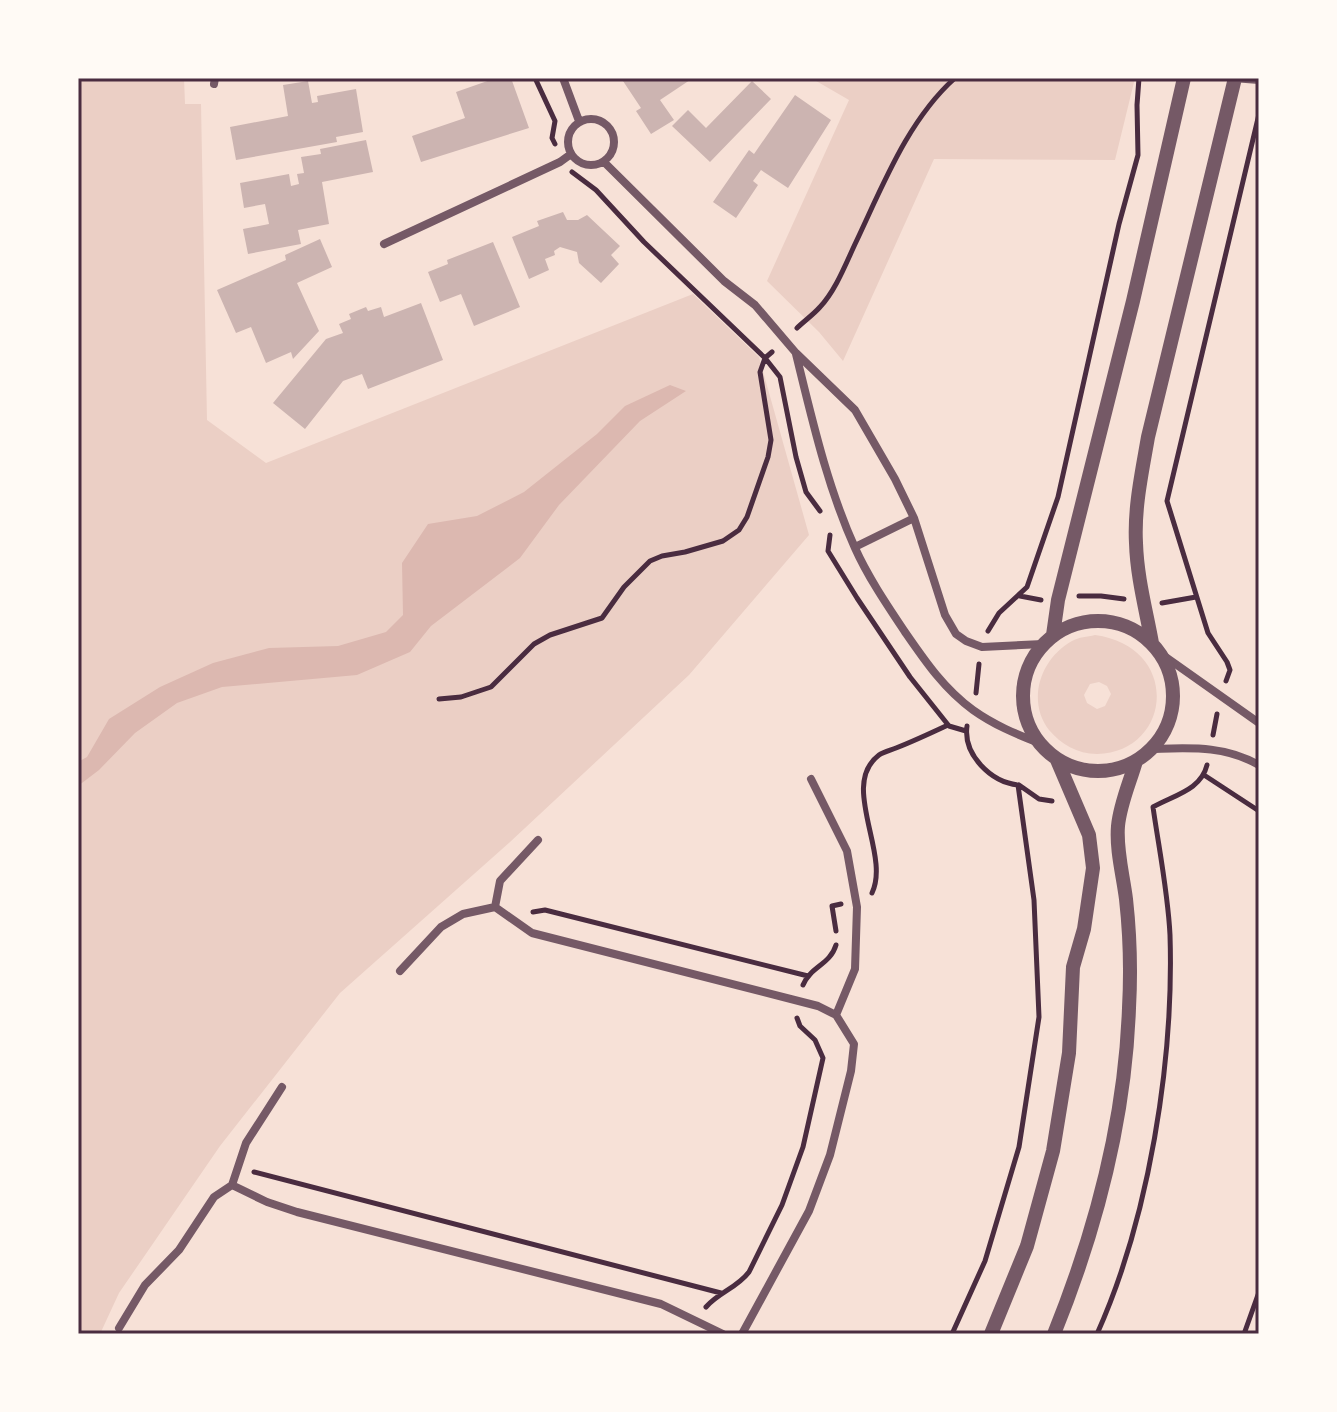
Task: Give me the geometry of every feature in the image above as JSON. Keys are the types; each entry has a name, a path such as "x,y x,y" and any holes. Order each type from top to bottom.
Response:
{"street":[{"path":"563,78 579,121"},
{"path":"1048,639 1133,301 1184,78"},
{"path":"1259,80 1234,78 1143,462 1136,542 1145,603 1156,648 1171,676 1173,702 1166,728 1151,749 1136,761 1116,769 1096,771 1076,768 1057,760 1039,743 1027,725 1022,704 1023,682 1030,661 1048,639 1072,625 1093,620 1115,622 1135,630 1156,648 1221,697 1259,723"},
{"path":"597,119 611,130 614,147 604,162 586,165 571,154 568,136 579,121 597,119"},
{"path":"384,244 560,162 571,154"},
{"path":"604,162 724,281 755,305 796,353 855,410 914,518 951,627 966,641 982,647 1048,639"},
{"path":"796,353 821,456 855,547 889,607 928,665 972,710 1004,729 1039,743"},
{"path":"855,547 914,518"},
{"path":"1151,749 1210,747 1228,751 1259,765"},
{"path":"991,1334 1027,1246 1053,1151 1069,1053 1073,967 1084,929 1093,868 1089,835 1057,760"},
{"path":"1054,1334 1073,1289 1095,1218 1110,1162 1121,1099 1127,1049 1130,970 1129,925 1119,856 1119,822 1136,761"},
{"path":"811,779 847,851 857,907 855,969 836,1015"},
{"path":"495,907 500,881 538,840"},
{"path":"400,971 441,927 463,914 495,907 532,933 798,1001 836,1015 854,1044 851,1071 830,1155 809,1211 742,1334"},
{"path":"119,1328 145,1285 179,1250 214,1197 232,1185 246,1143 282,1087"},
{"path":"232,1185 297,1212 661,1304 723,1334"}],"path":[{"path":"535,78 555,121 552,138 560,162 596,190 644,242 765,358 780,377 806,492 825,520"},
{"path":"439,699 461,697 491,687 534,644 550,635 602,618 624,587 650,561 723,541 739,530 747,517 771,440 760,372 765,358 822,305 844,268 885,180 913,130 935,97 955,78"},
{"path":"952,1334 985,1261 1019,1147 1039,1017 1034,900 1018,785 1001,783 983,767 968,742 966,731 976,701 982,647 999,613 1027,587 1058,497 1119,224 1138,155 1139,78"},
{"path":"1097,1334 1115,1293 1147,1171 1165,1078 1170,934 1153,807 1193,787 1204,775 1230,670 1225,655 1208,633 1167,501 1259,114"},
{"path":"830,534 828,551 910,677 949,726 966,731"},
{"path":"1019,596 1033,601 1101,596 1160,604 1196,597"},
{"path":"1204,775 1259,811"},
{"path":"508,917 545,910 808,976"},
{"path":"232,1185 254,1172 722,1293"},
{"path":"1244,1334 1259,1292"}],"shaded area":[{"path":"78,78 184,78 185,104 201,104 207,420 266,463 693,294 759,357 809,535 689,675 510,842 340,993 220,1146 119,1293 100,1334 78,1334"},
{"path":"811,78 1135,78 1115,160 934,159 843,361 819,332 767,281 849,100"},
{"path":"670,385 686,391 640,421 559,505 520,558 431,626 410,652 357,675 222,687 177,703 135,733 99,770 78,786 78,762 87,757 109,719 160,687 213,663 269,648 338,646 386,632 403,615 402,563 428,524 477,516 524,492 597,434 625,406"},
{"path":"1095,635 1123,643 1143,658 1154,677 1157,698 1152,719 1141,736 1122,749 1090,754 1070,747 1049,730 1042,718 1038,693 1045,669 1061,648 1072,641","holes":["1099,682 1107,686 1111,694 1105,706 1097,709 1087,703 1084,695 1090,684"]}],"building":[{"path":"496,78 511,78 529,128 421,162 412,136 465,118 456,92"},
{"path":"621,78 693,78 660,100 674,120 651,134 636,111 641,108"},
{"path":"308,81 312,103 318,102 317,96 356,89 363,132 336,137 337,142 236,160 230,127 288,116 283,85"},
{"path":"752,81 771,99 710,162 672,126 688,110 706,128"},
{"path":"795,95 831,120 788,188 761,170 753,181 758,185 736,218 713,202 749,150 754,154"},
{"path":"366,140 373,172 322,182 329,224 298,230 301,244 248,254 243,229 269,224 265,204 244,208 240,183 289,174 291,186 299,184 297,174 304,173 301,157 321,154 320,149"},
{"path":"563,212 567,220 578,220 587,215 620,246 611,255 619,264 601,283 579,263 577,252 560,247 554,251 555,255 545,259 549,270 529,279 512,237 539,226 537,221"},
{"path":"320,239 332,267 297,283 319,331 293,359 291,352 266,363 251,327 236,333 217,290 286,260 285,255"},
{"path":"493,242 520,307 474,326 461,294 440,302 428,272 448,264 447,260"},
{"path":"421,303 443,360 368,389 362,374 343,381 305,429 273,403 326,339 343,333 339,324 351,319 349,314 366,307 368,311 381,307 384,317"}]}
